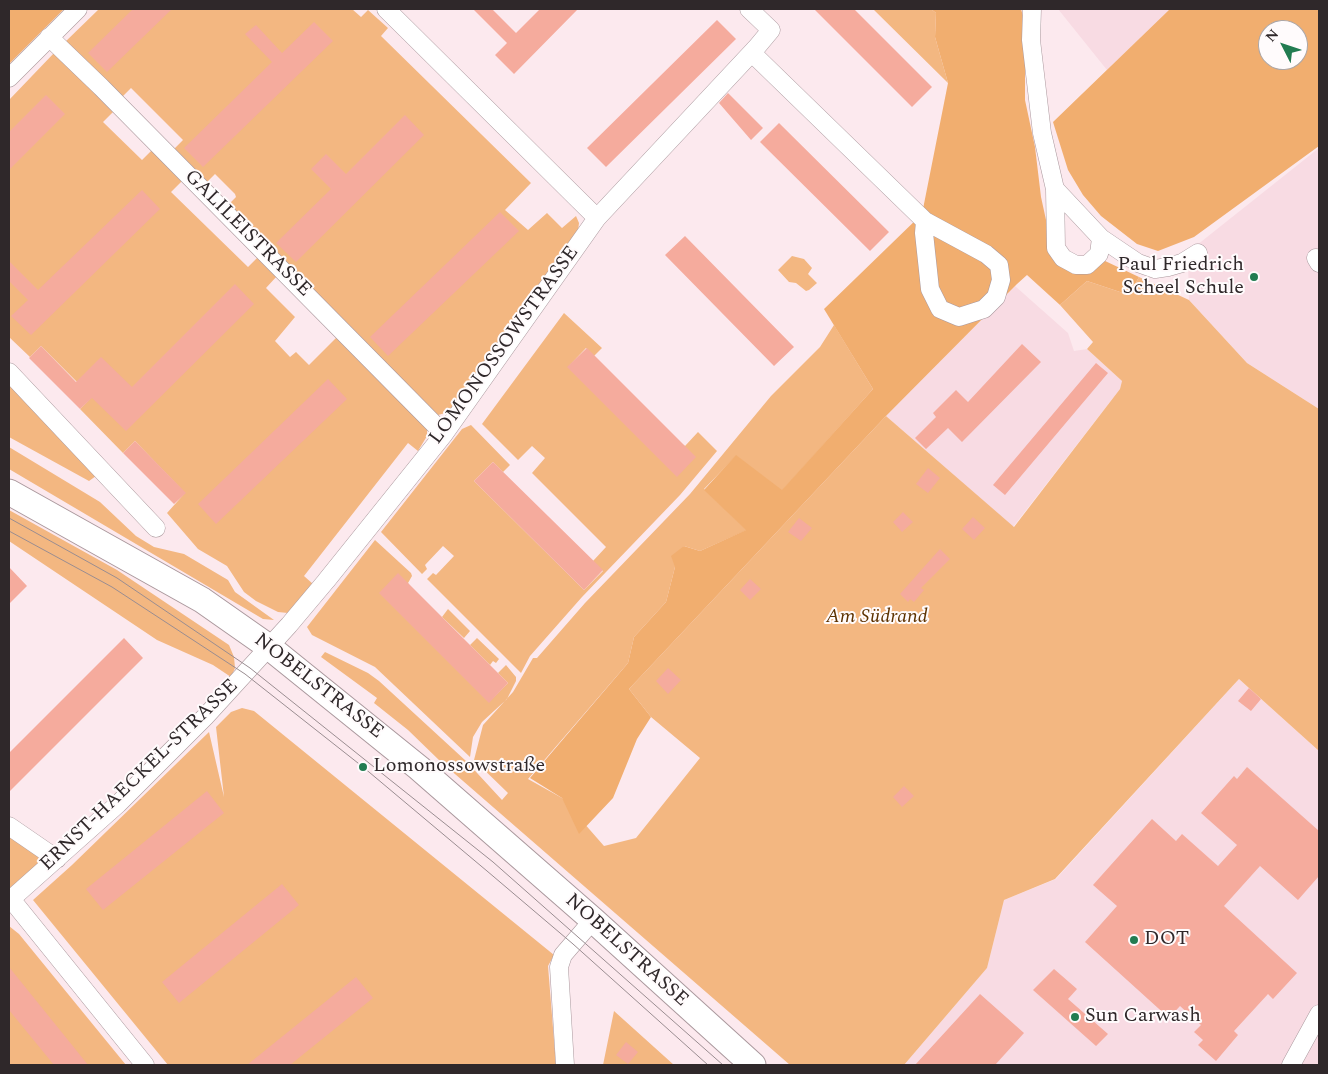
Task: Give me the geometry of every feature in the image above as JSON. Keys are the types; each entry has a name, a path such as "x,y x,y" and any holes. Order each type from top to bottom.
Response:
{"main road":[{"name":"NOBELSTRASSE","path":"9,492 202,600 269,648 419,768 593,920 754,1065"}],"street":[{"path":"9,78 78,9"},
{"path":"386,9 597,218"},
{"name":"LOMONOSSOWSTRASSE","path":"269,648 326,581 444,434 597,218 752,53 771,30 749,9"},
{"path":"1032,9 1031,40 1042,133 1055,189 1056,248 1063,258 1076,266 1087,264 1099,254 1100,238"},
{"name":"GALILEISTRASSE","path":"49,37 108,94 444,434"},
{"path":"752,53 925,221 986,254 999,264 1001,280 996,297 984,309 959,317 940,309 930,290 924,233 925,221"},
{"path":"1055,189 1100,238 1138,263 1154,269 1182,263 1198,252"},
{"path":"9,372 156,528"},
{"name":"ERNST-HAECKEL-STRASSE","path":"10,900 57,859 174,747 269,648"},
{"path":"9,826 57,859"},
{"path":"10,900 145,1065"},
{"path":"565,1065 559,967 563,956 593,920"},
{"path":"1291,1065 1319,1014"}],"shaded area":[{"path":"9,9 64,9 9,64"},
{"path":"931,9 1021,9 1025,23 1025,100 1035,147 1041,197 1055,261 1073,274 1091,268 1103,260 1139,277 1129,295 1087,281 1060,305 1027,275 1017,284 886,416 629,689 651,717 637,739 613,798 579,834 562,798 530,778 628,663 634,637 666,602 675,567 671,556 684,546 700,551 746,530 704,490 736,455 782,490 873,389 824,309 922,214 948,83 935,37 936,13"},
{"path":"1058,9 1170,9 1107,70"},
{"path":"1170,9 1319,9 1319,146 1194,237 1158,251 1137,244 1101,216 1083,195 1068,170 1053,122"},
{"name":"Paul Friedrich Scheel Schule","path":"1319,148 1319,409 1247,363 1189,300 1188,261 1197,245"},
{"path":"1015,286 1068,333 1074,351 1087,349 1122,381 1120,389 1013,527 886,416"},
{"path":"1239,679 1319,751 1319,1065 904,1065 987,968 1004,900 1056,879"}],"green space":[{"path":"99,9 352,9 361,17 368,10 388,28 381,36 531,183 505,210 528,230 547,213 562,228 576,216 579,223 578,231 449,412 438,415 432,413 226,207 236,197 235,194 215,174 205,184 173,150 183,140 131,88 120,99 63,44"},
{"path":"873,9 931,9 936,13 935,37 948,83"},
{"path":"54,53 115,110 103,122 142,160 154,148 184,179 171,192 248,267 258,257 277,276 266,288 295,317 275,341 290,357 296,352 309,365 339,335 427,429 427,436 418,451 408,443 304,576 313,584 288,613 278,612 256,601 244,592 227,566 198,549 167,513 185,493 135,441 123,453 80,409 92,397 41,346 30,357 9,337 9,100"},
{"path":"792,256 804,259 812,268 808,274 817,283 809,290 806,291 796,283 789,282 778,270"},
{"name":"Am Südrand","path":"1139,277 1189,300 1247,363 1319,409 1319,751 1239,679 1055,879 1004,900 987,968 904,1065 790,1065 440,761 408,730 374,703 377,698 321,657 325,652 368,673 379,681 466,761 502,800 508,793 474,760 483,725 513,692 533,658 537,658 585,603 690,494 771,396 820,347 834,325 873,389 782,491 736,456 704,489 747,530 700,551 684,546 675,567 666,602 634,637 628,663 528,779 562,798 604,846 636,838 700,758 651,717 629,689 886,416 1014,527 1120,389 1122,381 1087,349 1093,342 1060,305 1087,281 1129,295"},
{"path":"564,313 602,348 594,356 586,348 568,367 685,446 698,432 717,451 680,495 582,597 530,656 521,673 427,579 433,573 436,575 454,556 443,546 425,565 427,569 422,574 381,532 462,429 471,425 510,465 503,472 493,462 474,481 584,590 603,571 593,561 606,547 532,473 545,458 532,446 518,460 482,424"},
{"path":"9,384 96,476 89,481 9,437"},
{"path":"9,447 100,502 136,536 154,547 184,554 228,580 235,592 274,620 263,619 9,469"},
{"path":"9,510 117,570 229,645 234,657 235,668 231,677 213,665 157,640 9,541"},
{"path":"375,540 411,573 412,576 408,583 489,702 508,683 498,673 506,665 516,677 516,681 507,699 482,722 473,737 470,757 375,667 312,635 307,627"},
{"path":"448,609 470,631 464,638 442,617"},
{"path":"477,638 499,659 496,663 493,661 490,665 470,645"},
{"path":"242,708 254,711 554,955 548,966 556,1065 168,1065 33,900 72,865 209,732 224,797 216,727 231,712"},
{"path":"9,833 37,850 39,863 9,889"},
{"path":"9,926 19,934 126,1065 9,1065"},
{"path":"614,1011 674,1065 603,1065"}],"building":[{"path":"133,9 172,9 107,72 88,53"},
{"path":"473,9 492,9 516,33 540,9 578,9 514,74 495,55 507,43"},
{"path":"814,9 854,9 932,87 912,107"},
{"path":"717,20 736,39 606,167 587,148"},
{"path":"314,22 333,41 203,167 184,148 272,62 245,34 256,25 282,53"},
{"path":"728,93 763,128 751,140 719,103"},
{"path":"46,95 65,114 9,170 9,132"},
{"path":"405,115 424,135 296,262 276,243 331,189 311,169 326,154 346,174"},
{"path":"779,123 889,232 870,251 760,142"},
{"path":"142,190 160,209 31,335 11,316 28,300 9,281 9,261 38,290"},
{"path":"500,212 519,231 388,356 370,337"},
{"path":"685,236 794,347 774,366 665,255"},
{"path":"235,284 254,304 126,431 92,398 80,409 29,358 41,346 76,382 101,357 132,387"},
{"path":"1022,344 1041,362 962,442 948,428 926,449 915,438 936,417 933,413 956,390 968,402"},
{"path":"587,348 696,457 677,477 567,367"},
{"path":"1096,363 1108,373 1005,495 993,485"},
{"path":"328,379 347,399 216,524 198,504"},
{"path":"135,441 186,493 174,504 123,453"},
{"path":"493,462 603,570 584,590 474,481"},
{"path":"928,468 940,478 928,493 916,484"},
{"path":"903,512 913,522 902,532 893,522"},
{"path":"973,517 985,528 974,540 962,529"},
{"path":"799,518 812,528 801,541 788,532"},
{"path":"940,549 950,559 921,588 924,590 914,602 910,599 908,602 900,594"},
{"path":"9,567 27,586 9,604"},
{"path":"398,573 508,683 489,703 379,593"},
{"path":"750,579 761,589 750,600 740,590"},
{"path":"124,638 143,658 9,792 9,753"},
{"path":"668,668 681,680 668,694 656,681"},
{"path":"1249,688 1261,699 1251,711 1238,701"},
{"path":"1247,767 1319,831 1319,876 1298,900 1260,866 1224,906 1297,973 1273,999 1268,994 1234,1031 1238,1035 1216,1061 1198,1045 1203,1040 1194,1032 1201,1025 1180,1006 1169,1018 1085,942 1117,906 1093,885 1152,819 1176,841 1182,834 1218,866 1237,845 1201,813 1234,776 1237,779"},
{"path":"904,786 914,796 902,807 893,797"},
{"path":"207,791 224,813 103,910 86,889"},
{"path":"282,884 299,905 179,1003 162,982"},
{"path":"9,967 88,1065 54,1065 9,1010"},
{"name":"Sun Carwash","path":"1054,969 1077,989 1068,999 1108,1034 1096,1046 1033,990"},
{"path":"356,977 373,998 290,1065 247,1065"},
{"path":"980,994 1024,1033 995,1065 915,1065"},
{"path":"626,1042 638,1052 628,1064 616,1055"}],"tram line":[{"path":"9,518 117,578 250,668 493,862 723,1065"},
{"path":"9,531 112,587 245,674 363,767 487,871 573,944 708,1065"}],"place":[{"name":"Paul Friedrich Scheel Schule","path":"1254,277"},
{"name":"Lomonossowstraße","path":"363,767"},
{"name":"DOT","path":"1134,940"},
{"name":"Sun Carwash","path":"1075,1017"}]}
